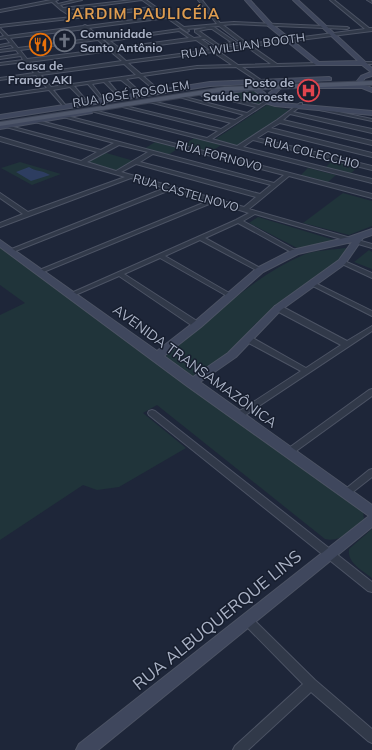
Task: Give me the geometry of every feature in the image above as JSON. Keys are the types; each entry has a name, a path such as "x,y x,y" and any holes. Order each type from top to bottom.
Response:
{"main road":[{"path":"0,124 224,89 361,82 372,80"},
{"path":"1,117 209,87 249,84 372,83"}],"street":[{"path":"57,4 80,0"},
{"path":"0,11 106,0"},
{"path":"57,4 143,0 259,81"},
{"path":"200,0 219,24 276,65"},
{"path":"247,0 270,25 318,64"},
{"path":"295,0 372,73 361,82"},
{"path":"332,0 370,29 372,33"},
{"path":"68,13 149,3"},
{"path":"57,4 117,48 205,38 218,46 235,44 213,28 196,30 205,38"},
{"path":"0,26 156,8"},
{"path":"0,38 169,17"},
{"path":"184,28 219,24 370,29"},
{"path":"150,27 163,42"},
{"path":"102,38 136,36 177,28"},
{"path":"0,29 65,106"},
{"name":"RUA WILLIAN BOOTH","path":"0,79 370,29"},
{"path":"125,30 129,34"},
{"path":"0,51 129,34 182,30 192,38 0,64"},
{"path":"168,31 179,40"},
{"path":"136,36 148,44"},
{"path":"121,37 131,46"},
{"path":"102,38 112,50 157,91"},
{"path":"0,46 12,44"},
{"path":"0,58 22,55"},
{"path":"0,96 197,67 372,62"},
{"path":"122,78 136,91"},
{"path":"105,80 117,94"},
{"path":"1,117 157,91 210,84 259,81 361,82 372,90"},
{"name":"RUA JOSÉ ROSOLEM","path":"0,127 206,93 361,82"},
{"path":"88,83 100,97"},
{"path":"71,86 84,99"},
{"path":"269,101 271,94 278,88"},
{"path":"257,89 269,101"},
{"path":"206,93 259,106"},
{"path":"181,97 247,114"},
{"path":"208,140 269,101 372,112"},
{"path":"151,102 235,122"},
{"path":"239,147 279,121 299,105 372,112"},
{"path":"121,106 222,131"},
{"path":"314,107 372,120"},
{"path":"93,111 372,181"},
{"path":"290,113 372,131"},
{"name":"RUA FORNOVO","path":"65,116 372,196"},
{"path":"37,121 273,184"},
{"path":"279,121 372,144 364,153"},
{"path":"8,126 101,152"},
{"path":"267,129 372,155"},
{"name":"RUA COLECCHIO","path":"252,138 372,168"},
{"name":"RUA CASTELNOVO","path":"0,139 44,154 82,163 244,210 356,239 372,246"},
{"path":"82,163 118,143"},
{"path":"0,144 44,154 110,176"},
{"path":"116,173 152,152"},
{"path":"135,162 260,196"},
{"path":"244,210 273,184 288,174"},
{"path":"0,225 130,177"},
{"path":"11,251 170,188"},
{"path":"0,196 28,215"},
{"path":"39,272 212,201"},
{"path":"71,295 161,256 238,221 254,212"},
{"path":"238,221 295,252"},
{"path":"156,357 197,325 229,295 260,270 295,252 356,239 372,232"},
{"path":"200,238 260,270"},
{"path":"191,382 232,355 278,308 342,262 356,239"},
{"name":"AVENIDA TRANSAMAZÔNICA","path":"0,243 372,512"},
{"path":"331,244 346,245 350,251"},
{"path":"161,256 229,295"},
{"path":"342,262 372,276"},
{"path":"120,274 197,325"},
{"path":"313,284 372,314"},
{"path":"278,308 346,344"},
{"path":"238,416 372,328"},
{"path":"248,339 306,371"},
{"path":"289,452 372,392"},
{"path":"152,413 372,588"},
{"path":"346,493 372,472"},
{"name":"RUA ALBUQUERQUE LINS","path":"85,750 372,520"},
{"path":"247,620 311,684 372,737"},
{"path":"239,750 311,684"}],"shaded area":[{"path":"252,91 260,93 264,100 259,105 215,95"},
{"path":"267,105 289,110 240,147 214,140"},
{"path":"194,138 221,145 211,152 184,145"},
{"path":"155,142 179,148 168,155 144,149"},
{"path":"103,152 134,161 117,172 86,163"},
{"path":"333,160 359,166 349,175 325,168"},
{"path":"20,162 61,174 32,185 1,168"},
{"path":"308,168 336,175 327,183 300,176"},
{"path":"343,193 372,201 372,226 349,235 303,223"},
{"path":"258,217 341,242 297,248 249,223"},
{"path":"0,247 359,507 363,512 364,519 351,531 341,537 331,540 325,539 157,405 143,413 186,448 119,487 97,490 83,485 0,540 0,315 25,303 0,285"},
{"path":"345,248 349,250 345,256 255,324 228,356 195,377 189,377 166,360 167,354 232,300 266,275 284,264 308,253"},
{"path":"369,250 372,252 372,269 354,262"},
{"path":"372,529 372,578 353,562 350,558 349,549"}],"water":[{"path":"29,167 50,175 31,181 16,172"}],"place":[{"name":"Comunidade Santo Antônio","path":"65,41"},
{"name":"Casa de Frango AKI","path":"40,45"},
{"name":"Posto de Saúde Noroeste","path":"309,90"}],"district":[{"name":"JARDIM PAULICÉIA","path":"143,14"}]}
